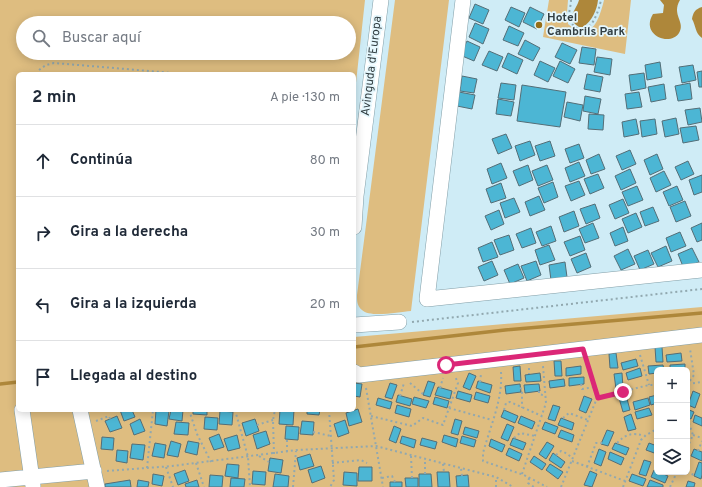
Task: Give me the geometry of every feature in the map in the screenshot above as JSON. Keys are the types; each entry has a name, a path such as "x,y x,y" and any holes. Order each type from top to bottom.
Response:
{"street":[{"name":"Avinguda d'Europa","path":"356,196 380,0"},
{"path":"463,0 427,299 702,270"},
{"path":"356,325 399,322"},
{"path":"359,373 449,365 695,336"},
{"path":"22,412 32,482"},
{"path":"80,412 97,487"},
{"path":"1,481 32,482 67,480 94,471"}],"path":[{"path":"571,0 569,16 572,24 577,29 585,29 591,25 597,16 601,0"},
{"path":"39,70 46,65 54,64 159,72"},
{"path":"399,322 702,289"},
{"path":"690,380 694,375 695,336"},
{"path":"561,487 598,398 583,349"},
{"path":"639,352 649,386"},
{"path":"522,474 546,402 542,354"},
{"path":"499,359 501,380 499,398 483,453 483,461 522,474 547,487"},
{"path":"371,416 412,426 423,418 443,425 458,383 449,365"},
{"path":"359,373 371,416 383,487"},
{"path":"405,378 423,394"},
{"path":"690,384 702,382 702,386"},
{"path":"581,384 582,389 594,387"},
{"path":"598,398 654,385"},
{"path":"520,388 522,388 522,408"},
{"path":"539,391 538,394 546,396"},
{"path":"504,410 506,403 510,402 542,416"},
{"path":"450,408 492,420"},
{"path":"147,468 153,412"},
{"path":"190,412 197,434 211,462"},
{"path":"236,412 248,457 250,487"},
{"path":"274,454 273,420 275,412"},
{"path":"328,412 334,480 330,487"},
{"path":"563,418 569,413 588,420"},
{"path":"84,427 109,416 110,419"},
{"path":"257,424 273,420"},
{"path":"690,426 693,435 690,442"},
{"path":"623,487 641,440 654,431"},
{"path":"313,432 331,436"},
{"path":"514,438 520,433 535,436"},
{"path":"617,443 624,436 636,433 645,436"},
{"path":"693,435 702,439 698,451"},
{"path":"287,439 287,452"},
{"path":"587,467 596,443 602,443"},
{"path":"94,471 166,467 296,451 376,446 496,478 513,487"},
{"path":"293,487 296,451"},
{"path":"556,455 561,451 564,452 572,459 587,467 625,481"},
{"path":"258,456 269,462"},
{"path":"411,456 412,478"},
{"path":"425,459 425,474"},
{"path":"332,463 361,460 367,463"},
{"path":"196,463 204,487"},
{"path":"443,464 444,472"},
{"path":"166,467 173,487"},
{"path":"461,468 462,476"},
{"path":"690,473 694,475"},
{"path":"670,487 676,475"},
{"path":"381,478 392,476 395,482"},
{"path":"496,478 496,487"},
{"path":"529,478 528,483 534,487"}],"shaded area":[{"path":"0,0 365,0 356,83 356,72 16,72 16,412 356,412 356,337 702,307 702,487 0,487"},
{"path":"395,0 449,0 411,311 371,314 360,308 357,301 357,295"},
{"path":"549,0 568,0 568,24 583,31 593,27 600,15 604,0 631,0 625,54 543,37"},
{"path":"579,0 598,0 594,15 583,27 579,27 575,24 572,17"},
{"path":"660,0 680,0 677,10 681,29 675,37 669,39 658,37 650,28 650,21 653,14 663,13 664,5"},
{"path":"702,7 702,38 697,32 692,19 695,12"}],"building":[{"path":"475,4 489,10 483,24 469,18"},
{"path":"511,7 525,13 519,27 505,20"},
{"path":"530,7 544,14 537,29 523,22"},
{"path":"475,23 489,29 483,44 469,37"},
{"path":"509,26 524,33 518,46 503,40"},
{"path":"525,40 540,48 533,61 518,54"},
{"path":"467,41 480,47 474,61 460,55"},
{"path":"562,43 577,50 570,64 555,57"},
{"path":"582,47 596,49 594,65 579,63"},
{"path":"489,51 503,57 497,71 482,65"},
{"path":"508,53 523,60 517,74 502,67"},
{"path":"597,57 612,59 610,75 594,72"},
{"path":"540,61 555,68 548,82 534,75"},
{"path":"560,61 575,69 568,83 553,76"},
{"path":"660,62 662,77 647,80 645,65"},
{"path":"693,65 696,80 682,83 679,67"},
{"path":"702,71 702,87 699,87 697,72"},
{"path":"644,73 646,88 631,91 629,75"},
{"path":"587,74 603,77 600,92 584,89"},
{"path":"462,76 477,79 474,93 460,91"},
{"path":"501,83 516,85 514,100 498,98"},
{"path":"690,83 692,99 678,101 675,86"},
{"path":"664,84 666,99 651,102 648,87"},
{"path":"522,85 566,92 560,127 517,121"},
{"path":"459,92 475,95 472,109 457,106"},
{"path":"639,92 642,107 627,109 625,94"},
{"path":"585,96 601,99 598,114 583,111"},
{"path":"498,99 514,102 511,116 496,114"},
{"path":"567,102 583,105 580,121 564,117"},
{"path":"700,108 702,122 688,125 685,110"},
{"path":"589,114 604,115 603,130 588,129"},
{"path":"676,118 679,134 665,137 662,121"},
{"path":"636,119 639,134 624,137 622,122"},
{"path":"655,119 657,134 642,137 640,121"},
{"path":"696,126 699,140 683,143 680,128"},
{"path":"506,134 512,148 498,154 492,139"},
{"path":"530,141 535,155 520,161 515,146"},
{"path":"550,141 555,156 540,161 535,146"},
{"path":"579,144 584,158 570,163 565,149"},
{"path":"630,150 636,164 622,170 616,156"},
{"path":"599,154 605,169 591,174 586,160"},
{"path":"657,154 663,169 650,175 644,160"},
{"path":"688,161 694,174 681,180 675,167"},
{"path":"579,162 585,176 570,182 565,168"},
{"path":"501,163 507,178 492,184 487,169"},
{"path":"528,165 533,180 519,186 513,171"},
{"path":"547,165 553,180 538,186 532,171"},
{"path":"630,169 636,183 621,190 615,176"},
{"path":"664,171 671,185 656,192 650,178"},
{"path":"598,174 604,188 590,194 584,179"},
{"path":"702,175 702,192 694,195 689,180"},
{"path":"579,181 585,195 571,201 565,186"},
{"path":"553,182 558,197 544,203 538,188"},
{"path":"501,183 506,198 491,203 486,189"},
{"path":"637,186 643,200 628,206 622,192"},
{"path":"677,186 683,200 669,206 663,192"},
{"path":"539,196 545,210 530,216 525,202"},
{"path":"514,198 520,212 505,218 500,203"},
{"path":"623,199 629,213 615,219 609,205"},
{"path":"685,201 691,216 676,222 670,207"},
{"path":"595,204 600,218 586,224 580,209"},
{"path":"653,207 659,221 645,226 640,212"},
{"path":"499,210 504,224 491,230 485,216"},
{"path":"574,211 579,226 564,232 559,217"},
{"path":"636,213 642,227 628,233 622,219"},
{"path":"593,223 599,238 585,243 579,229"},
{"path":"702,223 702,240 697,242 691,228"},
{"path":"551,226 556,241 542,246 536,232"},
{"path":"623,227 628,241 615,246 610,233"},
{"path":"531,228 536,243 522,248 516,234"},
{"path":"680,232 686,246 671,252 666,238"},
{"path":"509,235 514,250 500,255 494,240"},
{"path":"580,236 585,250 570,256 564,242"},
{"path":"492,242 498,257 483,262 478,248"},
{"path":"549,245 555,260 540,265 535,250"},
{"path":"666,246 672,261 658,267 651,253"},
{"path":"692,248 699,262 684,269 678,254"},
{"path":"628,249 635,264 621,270 614,256"},
{"path":"648,250 654,264 640,270 634,256"},
{"path":"586,253 591,267 577,273 571,259"},
{"path":"492,261 498,275 484,281 478,267"},
{"path":"536,261 541,275 527,281 521,266"},
{"path":"565,262 567,277 551,280 549,265"},
{"path":"518,264 524,278 510,284 504,270"},
{"path":"655,347 662,347 663,362 656,362"},
{"path":"616,353 618,368 610,368 609,354"},
{"path":"681,353 682,361 667,362 666,355"},
{"path":"636,359 638,366 623,370 621,363"},
{"path":"554,361 561,361 562,376 555,376"},
{"path":"685,364 685,367 670,367 670,365"},
{"path":"663,365 663,367 654,367 654,373 649,374 648,366"},
{"path":"520,366 521,381 514,381 513,367"},
{"path":"581,366 581,374 566,376 566,368"},
{"path":"640,368 642,376 628,380 626,373"},
{"path":"469,373 476,376 470,390 463,387"},
{"path":"540,373 541,381 526,382 525,375"},
{"path":"622,373 623,388 616,389 614,374"},
{"path":"584,377 584,384 569,386 569,378"},
{"path":"564,379 565,386 550,388 549,381"},
{"path":"428,381 435,383 430,397 423,395"},
{"path":"478,381 492,385 490,393 476,388"},
{"path":"356,383 362,384 360,397 356,396"},
{"path":"390,383 397,385 392,399 385,397"},
{"path":"520,384 521,392 506,394 505,386"},
{"path":"539,384 540,391 525,393 524,385"},
{"path":"438,387 452,391 450,399 435,395"},
{"path":"458,391 472,395 470,402 456,398"},
{"path":"693,391 700,394 695,408 690,406 690,399"},
{"path":"476,392 490,396 488,403 474,399"},
{"path":"398,395 412,399 410,406 396,402"},
{"path":"626,395 630,410 623,412 619,398"},
{"path":"584,396 592,399 586,413 579,410"},
{"path":"654,396 654,404 651,405 649,397"},
{"path":"414,397 429,401 426,408 412,404"},
{"path":"435,397 449,401 447,408 433,404"},
{"path":"378,398 392,402 390,409 376,405"},
{"path":"648,398 650,405 635,410 633,402"},
{"path":"397,405 411,409 409,417 395,413"},
{"path":"553,405 560,407 555,421 548,419"},
{"path":"649,408 652,415 637,419 635,412"},
{"path":"358,409 362,422 349,426 346,413 356,412 356,410"},
{"path":"504,410 518,416 515,423 501,417"},
{"path":"690,410 694,412 690,418"},
{"path":"121,412 133,412 135,417 124,421"},
{"path":"156,412 169,412 167,426 155,424"},
{"path":"171,412 183,412 182,421 169,419"},
{"path":"193,412 207,412 207,415 193,414"},
{"path":"220,412 233,412 232,425 219,424"},
{"path":"280,412 294,412 293,425 279,424"},
{"path":"307,412 320,412 319,415 307,414"},
{"path":"631,414 636,429 628,431 624,417"},
{"path":"695,415 702,418 702,426 693,422"},
{"path":"117,416 122,428 110,432 105,421"},
{"path":"521,416 535,422 532,429 518,423"},
{"path":"205,417 218,418 217,430 204,429"},
{"path":"561,418 574,423 572,430 558,425"},
{"path":"140,419 145,431 134,435 130,424"},
{"path":"255,419 259,431 246,436 242,423"},
{"path":"455,419 462,421 458,435 451,433"},
{"path":"345,420 349,433 338,437 334,424"},
{"path":"302,421 314,422 313,435 300,434"},
{"path":"176,422 189,423 188,435 174,434"},
{"path":"545,422 558,427 555,434 542,429"},
{"path":"507,424 514,427 508,441 501,438"},
{"path":"286,426 299,427 298,440 285,439"},
{"path":"394,426 401,429 396,443 389,440"},
{"path":"465,427 479,431 477,438 463,434"},
{"path":"561,430 574,435 572,442 558,437"},
{"path":"607,430 614,432 608,446 601,444"},
{"path":"266,431 270,444 257,449 253,435"},
{"path":"219,434 224,447 214,450 209,438"},
{"path":"237,435 240,448 228,451 224,439"},
{"path":"444,435 458,439 456,447 442,442"},
{"path":"402,436 416,440 414,448 400,443"},
{"path":"462,436 476,440 474,447 460,443"},
{"path":"102,437 114,438 113,450 101,449"},
{"path":"422,438 437,442 435,449 420,445"},
{"path":"513,438 526,443 523,450 510,445"},
{"path":"491,439 505,445 502,452 489,446"},
{"path":"171,441 181,444 178,457 167,455"},
{"path":"188,441 199,443 197,455 185,452"},
{"path":"547,442 554,446 546,459 539,454"},
{"path":"155,443 166,445 164,458 152,456"},
{"path":"615,443 629,448 626,455 612,449"},
{"path":"649,443 654,445 654,453 646,450"},
{"path":"132,444 145,445 143,460 130,458"},
{"path":"509,448 522,454 519,461 506,455"},
{"path":"599,449 606,452 601,466 594,463"},
{"path":"694,449 702,452 702,461 691,456"},
{"path":"117,450 128,451 127,463 116,461"},
{"path":"610,452 624,458 621,465 608,459"},
{"path":"553,453 565,462 561,468 549,460"},
{"path":"310,454 314,466 300,470 297,458"},
{"path":"534,456 546,464 542,470 530,462"},
{"path":"270,458 283,460 281,473 268,471"},
{"path":"644,460 651,462 646,476 639,474"},
{"path":"699,462 702,463 701,479 694,476"},
{"path":"227,464 239,465 238,478 225,476"},
{"path":"550,464 563,472 558,479 546,470"},
{"path":"321,466 325,478 312,483 308,470"},
{"path":"359,467 372,467 372,481 358,481"},
{"path":"185,470 189,481 178,485 174,474"},
{"path":"654,470 654,475 668,476 665,483 651,477"},
{"path":"253,471 266,472 265,485 252,484"},
{"path":"590,471 597,474 592,487 584,485"},
{"path":"344,472 357,473 357,486 343,485"},
{"path":"437,472 449,472 450,487 438,487"},
{"path":"153,474 164,476 162,486 152,484"},
{"path":"275,474 289,476 288,487 273,487"},
{"path":"419,474 431,474 432,487 419,487"},
{"path":"632,474 646,479 643,486 629,481"},
{"path":"210,475 223,476 222,487 209,487"},
{"path":"468,475 469,487 457,487 456,476"},
{"path":"231,478 245,479 244,487 230,487"},
{"path":"405,478 418,478 418,487 406,487"},
{"path":"130,480 131,487 105,487 105,484"},
{"path":"138,480 149,482 148,487 137,487"},
{"path":"197,480 199,487 186,487 185,484"},
{"path":"650,480 663,485 663,487 647,487"},
{"path":"688,481 695,483 694,487 686,487"},
{"path":"390,482 402,482 402,487 390,487"}],"waterway":[{"path":"356,347 505,330 702,313"},
{"path":"0,384 16,382"}],"place":[{"name":"Hotel Cambrils Park","path":"539,25"}],"route":[{"path":"446,365 583,349 598,398 623,392"}]}
